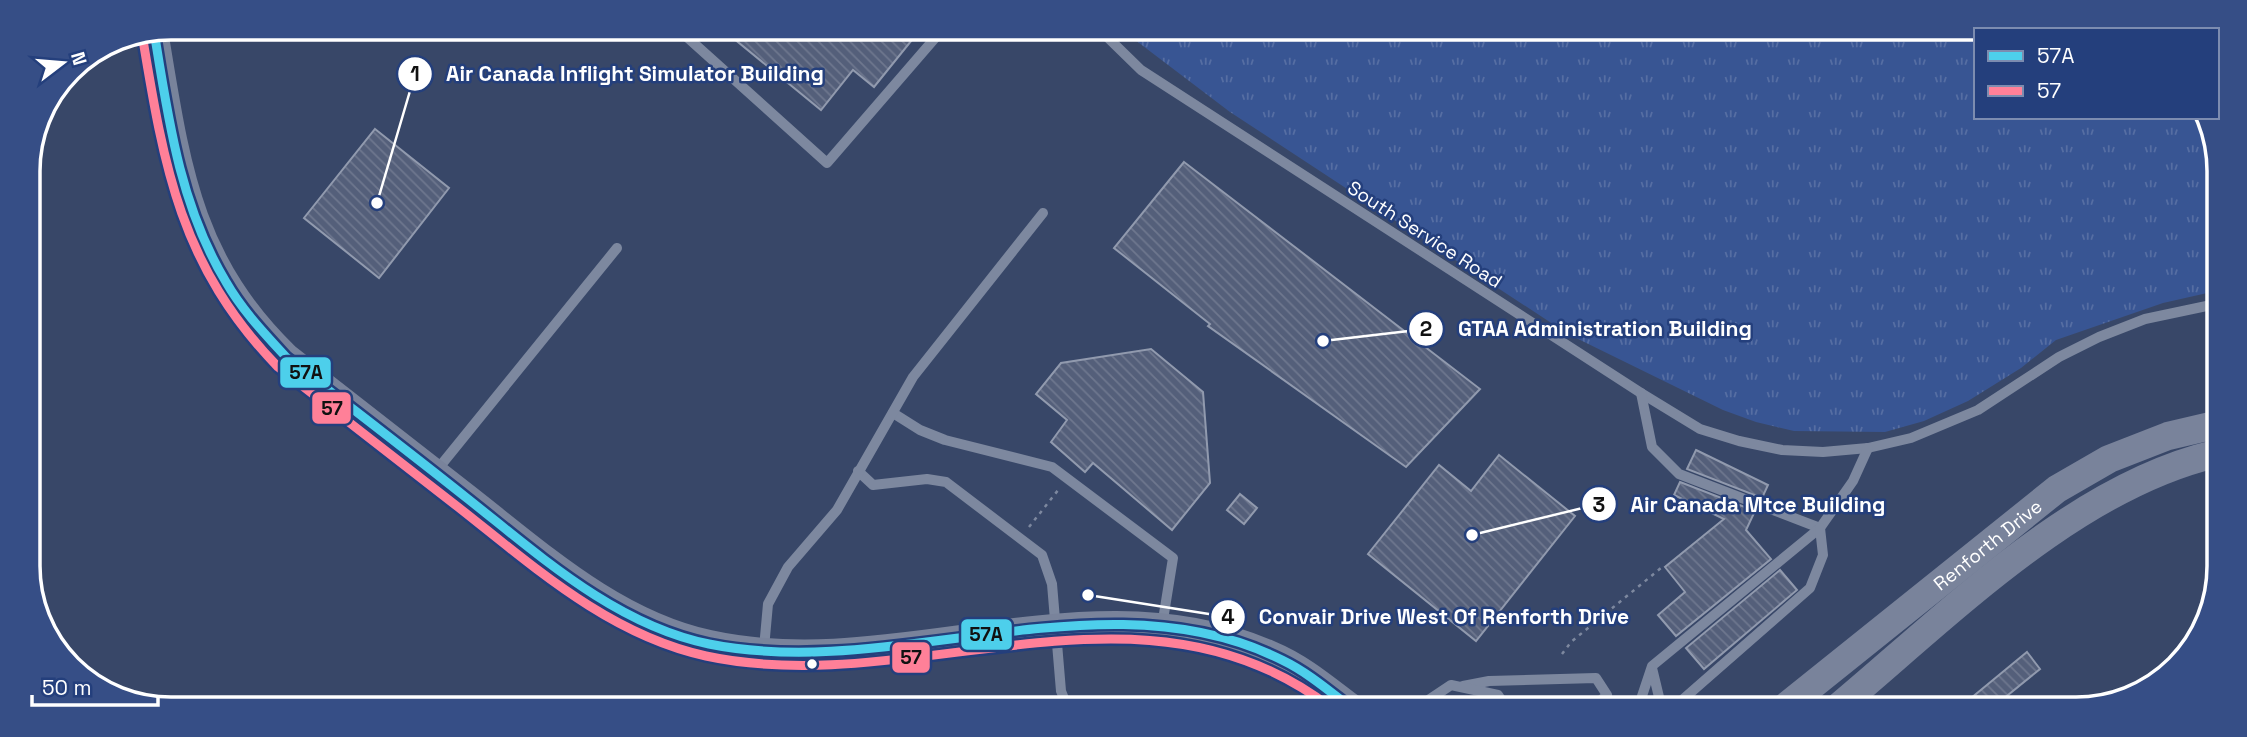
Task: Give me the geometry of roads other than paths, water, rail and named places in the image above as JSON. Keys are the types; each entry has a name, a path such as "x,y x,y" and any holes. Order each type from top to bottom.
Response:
{"street":[{"path":"156,42 174,143 190,208 209,257 249,319 286,357 434,473 592,593 635,618 709,644 764,652 827,652 882,648 1108,624 1162,627 1242,643 1274,656 1311,677 1336,696"},
{"name":"Renforth Drive","path":"1799,696 2057,489 2109,459 2168,436 2207,427"},
{"name":"Renforth Drive","path":"1851,696 2020,555 2077,514 2132,483 2207,457"}],"lane":[{"path":"691,41 827,163 933,41"},
{"name":"South Service Road","path":"1111,41 1141,69 1641,393 1700,429 1739,442 1782,450 1823,452 1868,448 1950,424 1978,410 2059,357 2099,337 2145,319 2207,306"},
{"path":"764,652 768,604 789,566 837,510 913,377 1042,213"},
{"path":"434,473 617,248"},
{"path":"1641,393 1652,447 1679,474 1820,528"},
{"path":"893,412 945,440 1052,467 1173,558 1162,627"},
{"path":"1642,696 1652,666 1820,528 1853,481 1868,448"},
{"path":"858,471 873,485 927,479 946,482 1031,545 1049,569 1063,697"},
{"path":"1686,696 1810,587 1823,555 1820,528"},
{"path":"1652,666 1659,696"},
{"path":"1463,686 1489,681 1596,678 1606,696"},
{"path":"1434,696 1451,685 1499,696"}],"place":[{"name":"Air Canada Inflight Simulator Building","path":"377,203"},
{"name":"GTAA Administration Building","path":"1323,341"},
{"name":"Air Canada Mtce Building","path":"1472,535"},
{"name":"Convair Drive West Of Renforth Drive","path":"1088,595"}]}
